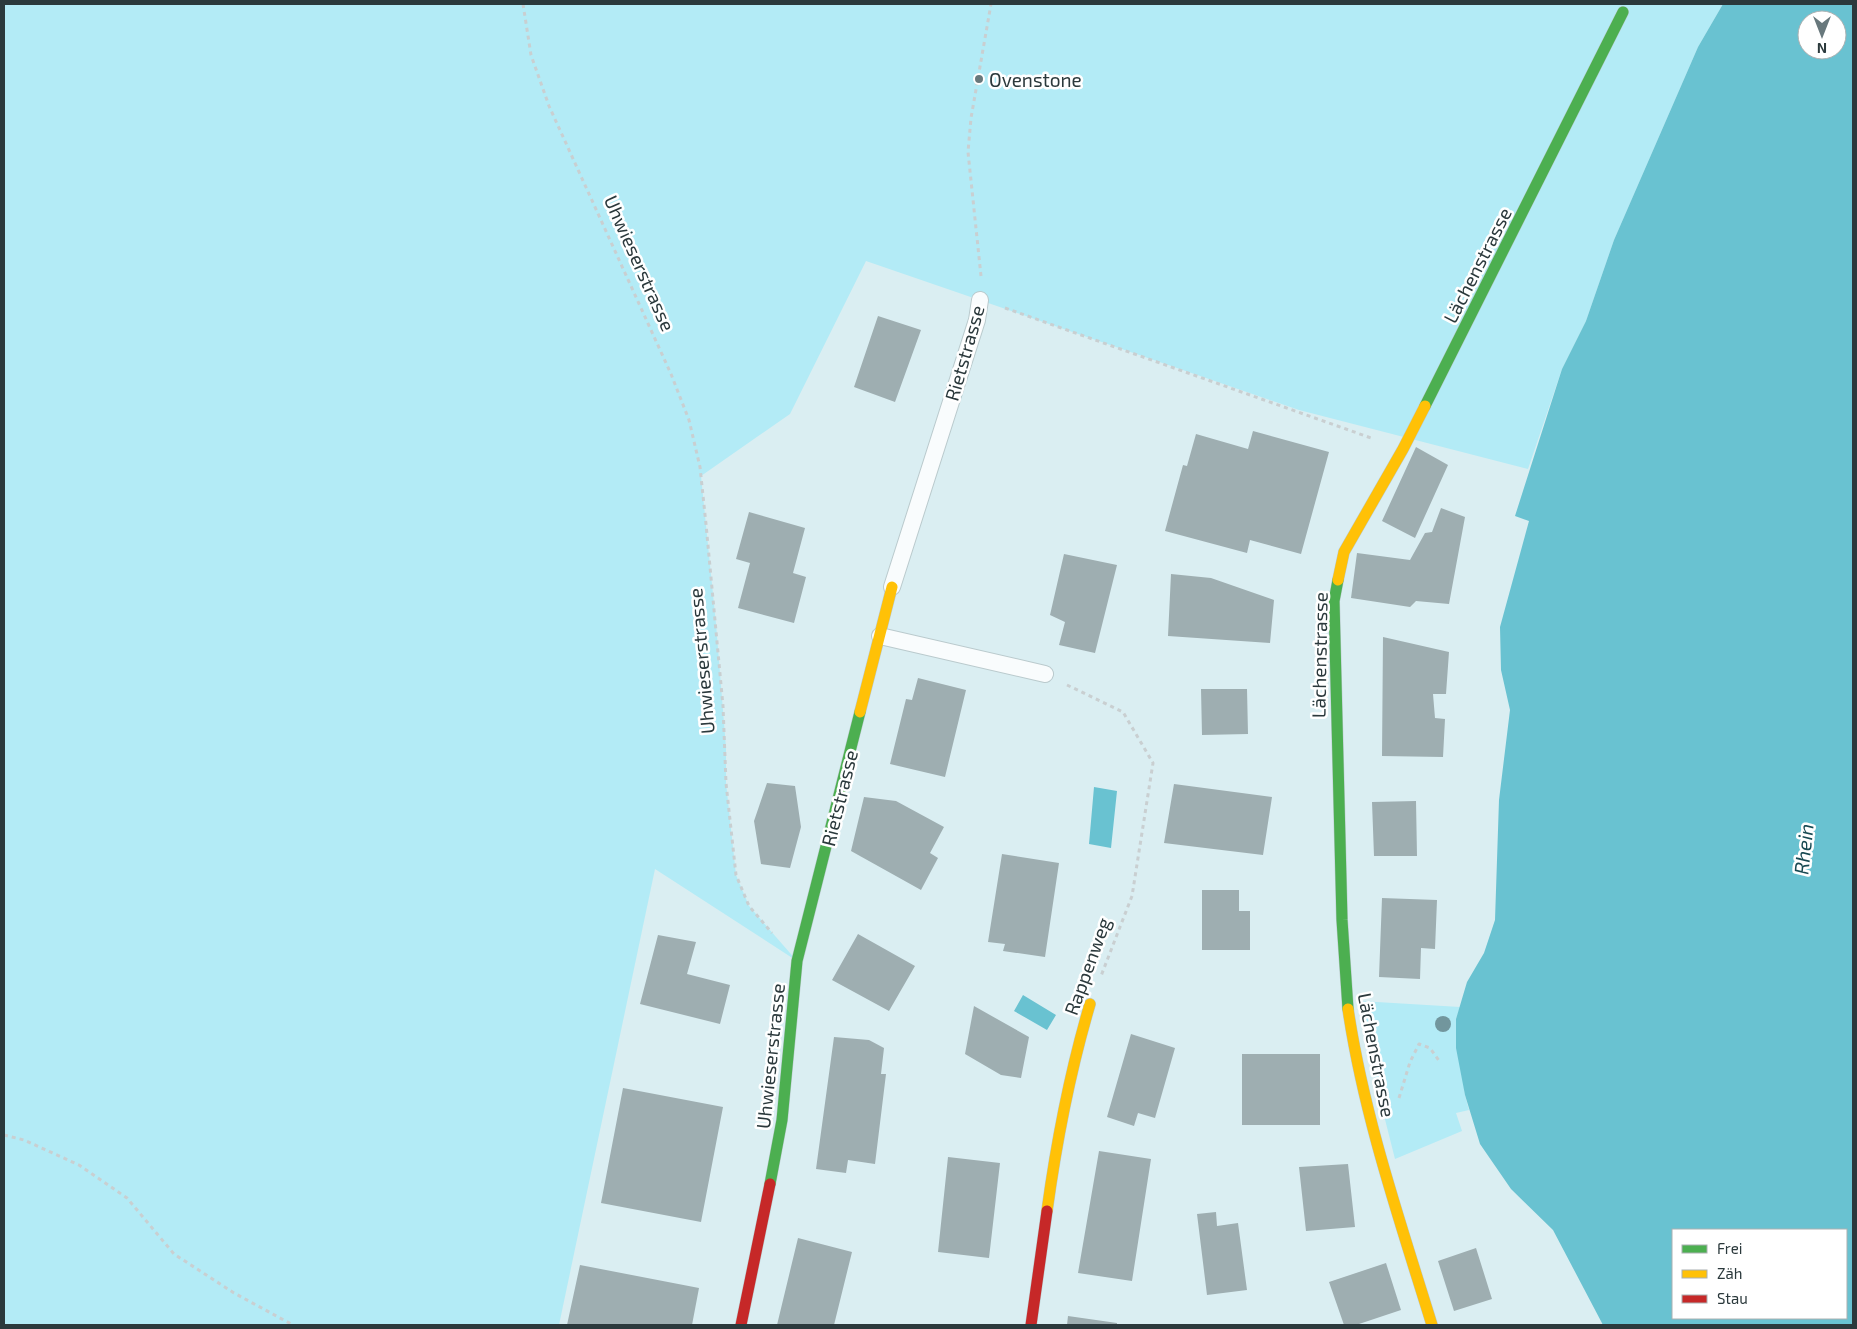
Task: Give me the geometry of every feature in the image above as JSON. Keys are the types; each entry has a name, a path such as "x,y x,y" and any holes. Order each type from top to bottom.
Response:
{"street":[{"name":"Lächenstrasse","path":"1432,1325 1374,1134 1359,1071 1348,1010 1342,920 1334,601 1344,552 1403,449 1623,12"},
{"name":"Rietstrasse","path":"798,961 892,587"},
{"name":"Uhwieserstrasse","path":"741,1325 764,1219 782,1120 798,961"},
{"name":"Rappenweg","path":"1031,1325 1058,1130 1090,1004"}],"lane":[{"name":"Rietstrasse","path":"892,587 977,320 980,300"},
{"path":"880,636 1045,674"}],"path":[{"name":"Uhwieserstrasse","path":"523,4 531,55 549,106 671,374 689,420 700,467 705,514 718,642 726,783 736,875 749,906 798,961"},
{"name":"Rietstrasse","path":"980,300 982,284 968,152 971,118 982,65 991,4"},
{"path":"980,300 1403,449"},
{"name":"Rappenweg","path":"1045,674 1123,712 1152,763 1132,896 1090,1004"},
{"path":"1398,1102 1410,1062 1419,1044 1430,1048 1440,1062"},
{"path":"4,1135 24,1140 79,1165 127,1198 174,1254 234,1293 292,1325"}],"shaded area":[{"path":"4,4 1723,4 1698,47 1614,240 1586,321 1562,369 1528,469 1299,410 866,261 790,414 701,476 716,624 726,748 726,783 736,875 749,906 797,961 655,869 559,1325 4,1325"},
{"path":"1360,1001 1460,1007 1456,1019 1465,1095 1469,1110 1456,1113 1462,1131 1395,1159 1370,1060"}],"water":[{"name":"Rhein","path":"1723,4 1853,4 1853,1325 1603,1325 1553,1230 1511,1189 1480,1144 1465,1095 1456,1048 1456,1019 1467,982 1484,953 1495,920 1499,800 1510,710 1501,670 1500,627 1529,521 1515,516 1562,369 1586,321 1614,240 1698,47"},
{"path":"1094,787 1117,791 1111,848 1089,844"},
{"path":"1023,995 1056,1015 1047,1030 1014,1011"}],"building":[{"path":"878,316 921,330 895,402 854,387"},
{"path":"1253,431 1329,452 1301,554 1250,540 1247,553 1165,531 1183,465 1187,466 1196,434 1248,449"},
{"path":"1416,447 1448,465 1415,538 1382,521"},
{"path":"1441,508 1465,517 1449,604 1416,601 1410,607 1351,598 1357,553 1410,560 1425,533 1432,532"},
{"path":"749,512 805,528 793,573 806,577 794,623 738,608 750,563 736,559"},
{"path":"1064,554 1117,565 1095,653 1059,645 1065,622 1050,615"},
{"path":"1171,574 1211,578 1274,600 1270,643 1168,636"},
{"path":"1383,637 1449,652 1446,694 1433,694 1435,718 1445,719 1443,757 1382,756"},
{"path":"918,678 966,690 945,777 890,764 906,699 912,700"},
{"path":"1201,689 1247,689 1248,734 1202,735"},
{"path":"767,783 795,786 801,827 790,868 761,864 754,821"},
{"path":"1174,784 1272,797 1263,855 1164,843"},
{"path":"864,797 896,801 944,827 930,853 938,858 921,890 851,851"},
{"path":"1416,801 1417,856 1374,856 1372,802"},
{"path":"1002,854 1059,863 1045,957 1003,951 1005,944 988,942"},
{"path":"1202,890 1239,890 1239,911 1250,911 1250,950 1202,950"},
{"path":"1382,898 1437,900 1435,949 1421,948 1420,979 1379,977"},
{"path":"858,934 915,966 889,1011 832,980"},
{"path":"658,935 696,942 687,974 730,985 720,1024 640,1004"},
{"path":"974,1006 1029,1037 1021,1078 1001,1075 965,1054"},
{"path":"1131,1034 1175,1048 1155,1118 1138,1113 1134,1126 1107,1117"},
{"path":"834,1037 869,1040 884,1048 881,1074 886,1074 875,1164 848,1160 846,1173 816,1169"},
{"path":"1242,1054 1320,1054 1320,1125 1242,1125"},
{"path":"623,1088 723,1107 701,1222 601,1203"},
{"path":"1099,1151 1151,1159 1132,1281 1078,1273"},
{"path":"948,1157 1000,1163 989,1258 938,1252"},
{"path":"1348,1164 1355,1227 1306,1231 1299,1167"},
{"path":"1216,1212 1217,1226 1238,1223 1247,1290 1207,1295 1197,1214"},
{"path":"798,1238 852,1252 834,1325 777,1325"},
{"path":"1476,1248 1492,1299 1454,1311 1438,1261"},
{"path":"1386,1263 1401,1310 1356,1325 1344,1325 1329,1282"},
{"path":"580,1265 699,1288 692,1325 567,1325"},
{"path":"1068,1316 1117,1323 1117,1325 1067,1325"}],"traffic: fast":[{"path":"1425,406 1623,12"},
{"path":"1338,580 1334,601 1342,920 1348,1009"},
{"path":"770,1184 782,1120 797,961 860,712"}],"traffic: slow":[{"path":"1338,580 1344,552 1403,449 1425,406"},
{"path":"860,712 892,587"},
{"path":"1047,1211 1064,1107 1090,1004"},
{"path":"1348,1009 1363,1089 1373,1129 1432,1325"}],"traffic: jam":[{"path":"741,1325 770,1184"},
{"path":"1031,1325 1047,1211"}],"place":[{"name":"Ovenstone","path":"979,79"}]}
